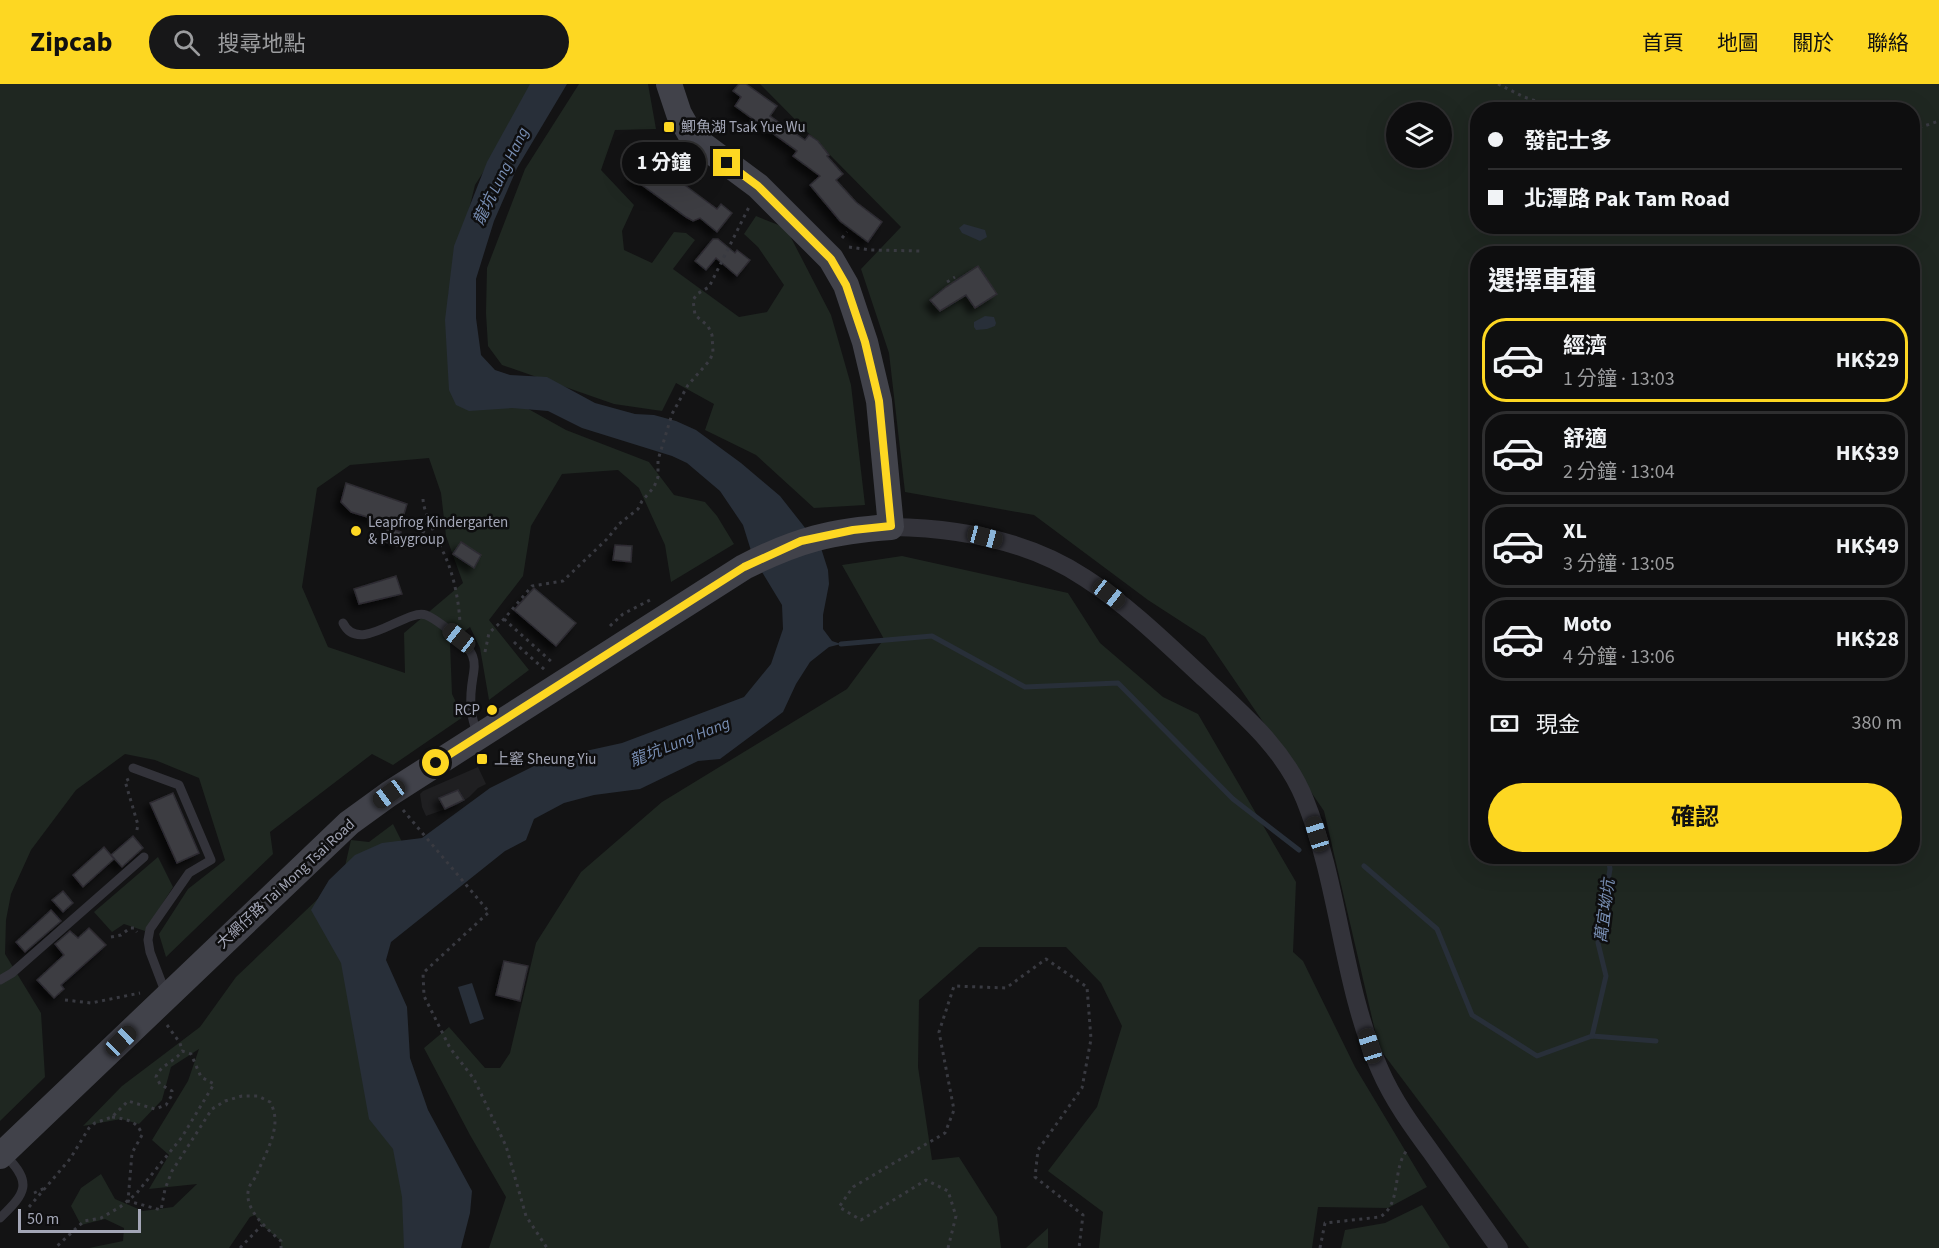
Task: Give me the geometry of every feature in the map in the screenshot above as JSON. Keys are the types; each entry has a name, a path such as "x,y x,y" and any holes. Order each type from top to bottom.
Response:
{"street":[{"path":"669,84 679,114 692,137 758,186 831,259 846,285 865,342 879,401 891,526"},
{"name":"大網仔路 Tai Mong Tsai Road","path":"2,1155 165,991 349,823 478,736 557,674 744,567 801,541 853,530 891,526 927,527 985,537 1039,554 1073,570 1132,613 1267,738 1294,777 1312,819 1327,871 1358,1005 1375,1060 1394,1097 1420,1138 1499,1248"}],"lane":[{"path":"343,623 350,632 372,633 422,614 430,617 461,640 472,654 474,665 471,708 478,736"},
{"path":"133,768 179,785 211,860 189,873 152,923 148,935 149,946 165,991"},
{"path":"0,980 12,973 144,857"},
{"path":"0,1218 17,1201 23,1191 22,1181 16,1167 2,1155"}],"path":[{"path":"1498,84 1539,102"},
{"path":"1920,127 1939,121"},
{"path":"473,681 480,671 489,633 532,586 563,581 608,539 619,524 638,509 654,487 658,477 658,460 672,414 688,385 711,360 713,352 712,335 708,326 695,315 693,300 697,294 709,286 750,204"},
{"path":"842,238 847,232"},
{"path":"814,242 863,250 922,251"},
{"path":"946,282 955,277"},
{"path":"423,499 424,512 434,530 459,596 461,640"},
{"path":"401,523 415,528 437,542"},
{"path":"504,619 557,674"},
{"path":"514,642 557,674"},
{"path":"125,782 138,825 136,834"},
{"path":"403,810 489,912 423,973 424,996 450,1048 474,1079 506,1146 526,1216 547,1248"},
{"path":"111,936 121,935 133,928 149,946"},
{"path":"948,1248 956,1216 948,1191 926,1180 861,1220 840,1207 853,1187 945,1133 954,1110 939,1032 954,986 1006,988 1046,958 1087,987 1091,1039 1082,1088 1038,1150 1035,1177 1083,1215 1080,1248"},
{"path":"65,1000 84,1003 165,991"},
{"path":"25,1211 70,1159 92,1125 112,1117 128,1101 154,1109 166,1105 171,1098 172,1091 158,1082 156,1075 159,1070 177,1059 182,1051 181,1045 170,1029"},
{"path":"55,1248 84,1221 101,1218 128,1201 176,1144 214,1084 202,1078 191,1054 182,1051"},
{"path":"128,1201 161,1210 165,1189 172,1171 212,1109 233,1098 258,1096 270,1102 276,1117 276,1125 268,1149 248,1192 253,1211 262,1225 281,1241 281,1248"},
{"path":"112,1117 135,1123 142,1135 132,1153 128,1201"},
{"path":"1320,1248 1324,1223 1380,1217 1385,1213 1394,1196 1401,1160 1420,1138"},
{"path":"240,1248 262,1225"}],"shaded area":[{"path":"0,84 540,84 475,185 448,296 455,398 523,406 566,430 649,462 674,495 705,502 717,516 734,544 671,582 665,545 639,488 618,470 562,474 531,526 523,576 489,620 529,670 489,700 480,648 470,627 450,643 452,694 463,717 393,765 372,754 270,832 273,854 166,957 159,934 188,889 225,860 199,778 155,760 125,754 76,790 31,850 11,894 6,920 5,954 41,1013 45,1077 0,1121","holes":["429,458 441,493 446,536 463,583 404,633 405,673 328,647 302,587 317,488 350,465"]},
{"path":"579,84 648,84 656,129 615,130 601,170 634,205 622,231 624,250 652,263 674,232 686,233 695,240 673,269 739,317 767,312 784,285 758,247 744,234 756,216 786,228 831,315 851,385 865,505 814,508 756,455 705,430 714,404 676,383 662,411 614,404 502,365 488,346 487,268 525,169"},
{"path":"760,84 1939,84 1939,1248 1529,1248 1379,1048 1324,811 1205,637 1148,600 1034,515 905,492 889,353 861,269 901,227"},
{"path":"902,556 1068,593 1100,643 1163,697 1198,714 1296,882 1293,952 1303,961 1355,1067 1427,1187 1388,1208 1318,1207 1312,1248 1099,1248 1103,1212 1048,1171 1097,1107 1122,1026 1101,983 1066,947 979,947 919,1000 918,1067 932,1160 959,1157 997,1217 1001,1248 489,1248 506,1197 424,1048 449,1027 485,1068 500,1068 510,1053 536,943 581,872 662,802 847,689 884,639 842,565"},
{"path":"478,767 486,784 457,805 426,816 420,794 423,791"},
{"path":"393,824 409,856 336,916 412,1188 413,1248 281,1248 281,1241 262,1225 255,1215 250,1217 229,1248 89,1248 123,1241 124,1228 105,1219 81,1225 71,1206 81,1188 101,1174 115,1199 143,1211 173,1207 197,1184 149,1189 169,1155 152,1140 188,1081 199,1049 171,1067 162,1100 139,1124 121,1119 83,1126 122,1086 200,1027 236,977 343,875 351,840 369,842"},
{"path":"158,857 173,887 145,931 124,924 112,932 94,912"},
{"path":"1422,1205 1450,1248 1341,1248 1345,1230 1385,1223"},
{"path":"1048,1228 1048,1248 1026,1248"}],"water":[{"name":"龍坑 Lung Hang","path":"530,84 567,84 517,168 494,221 476,279 476,318 481,355 495,370 510,375 547,377 595,403 635,414 654,415 676,421 696,430 741,463 780,496 821,548 828,570 829,584 823,615 823,629 832,641 841,644 829,647 810,662 796,684 783,712 720,759 698,761 640,789 594,795 564,803 534,819 526,840 505,851 391,942 386,960 407,1007 410,1058 428,1110 472,1191 470,1213 461,1248 404,1248 402,1197 393,1149 369,1119 341,963 311,910 329,880 355,855 382,843 422,838 490,788 538,764 622,743 744,697 771,664 783,629 782,605 753,557 743,525 720,491 687,463 672,456 582,428 548,411 512,408 469,411 456,405 449,390 445,320 454,246 487,162"},
{"path":"964,224 985,230 987,237 980,241 962,233 959,228"},
{"path":"985,316 994,317 995,326 976,330 974,322"},
{"path":"472,983 484,1019 470,1024 458,987"}],"building":[{"path":"739,84 746,84 777,106 770,116 805,140 809,135 818,141 829,155 827,156 843,174 836,180 856,202 882,222 868,242 840,221 810,185 820,176 793,156 797,151 735,106 741,97 733,91"},
{"path":"647,157 717,209 721,204 732,213 717,232 700,218 693,221 686,217 631,177"},
{"path":"713,239 718,239 735,253 737,250 750,260 737,276 716,258 706,270 695,261"},
{"path":"978,266 997,294 975,308 966,295 940,311 930,300"},
{"path":"346,483 407,504 400,527 351,512 341,502"},
{"path":"388,528 401,532 397,546 383,541"},
{"path":"461,542 481,555 474,568 453,554"},
{"path":"615,545 632,546 631,562 613,560"},
{"path":"396,576 402,594 359,604 354,589"},
{"path":"534,588 576,623 556,646 514,610"},
{"path":"458,790 464,800 445,809 439,798"},
{"path":"173,793 199,853 177,863 150,803"},
{"path":"133,836 143,848 122,867 111,855"},
{"path":"104,847 114,859 83,887 73,875"},
{"path":"63,891 73,903 63,912 52,900"},
{"path":"51,910 61,921 25,952 16,942"},
{"path":"89,928 106,945 61,985 64,989 54,998 37,980 64,955 55,944 70,931 78,938"},
{"path":"504,961 528,966 520,1001 496,995"}],"waterway":[{"path":"841,644 932,636 1025,687 1118,683 1233,799 1299,850"},
{"name":"萬宜坳坑","path":"1592,1036 1606,976 1598,943 1609,864"},
{"path":"1364,866 1437,929 1472,1015 1537,1056 1592,1036 1656,1041"}],"place":[{"name":"鯽魚湖 Tsak Yue Wu","path":"669,127"},
{"name":"Leapfrog Kindergarten & Playgroup","path":"356,531"},
{"name":"RCP","path":"492,710"},
{"name":"上窰 Sheung Yiu","path":"482,759"}],"route":[{"path":"436,763 700,594 765,556 816,537 891,526 879,401 865,342 846,285 831,259 758,186 727,163"}]}
